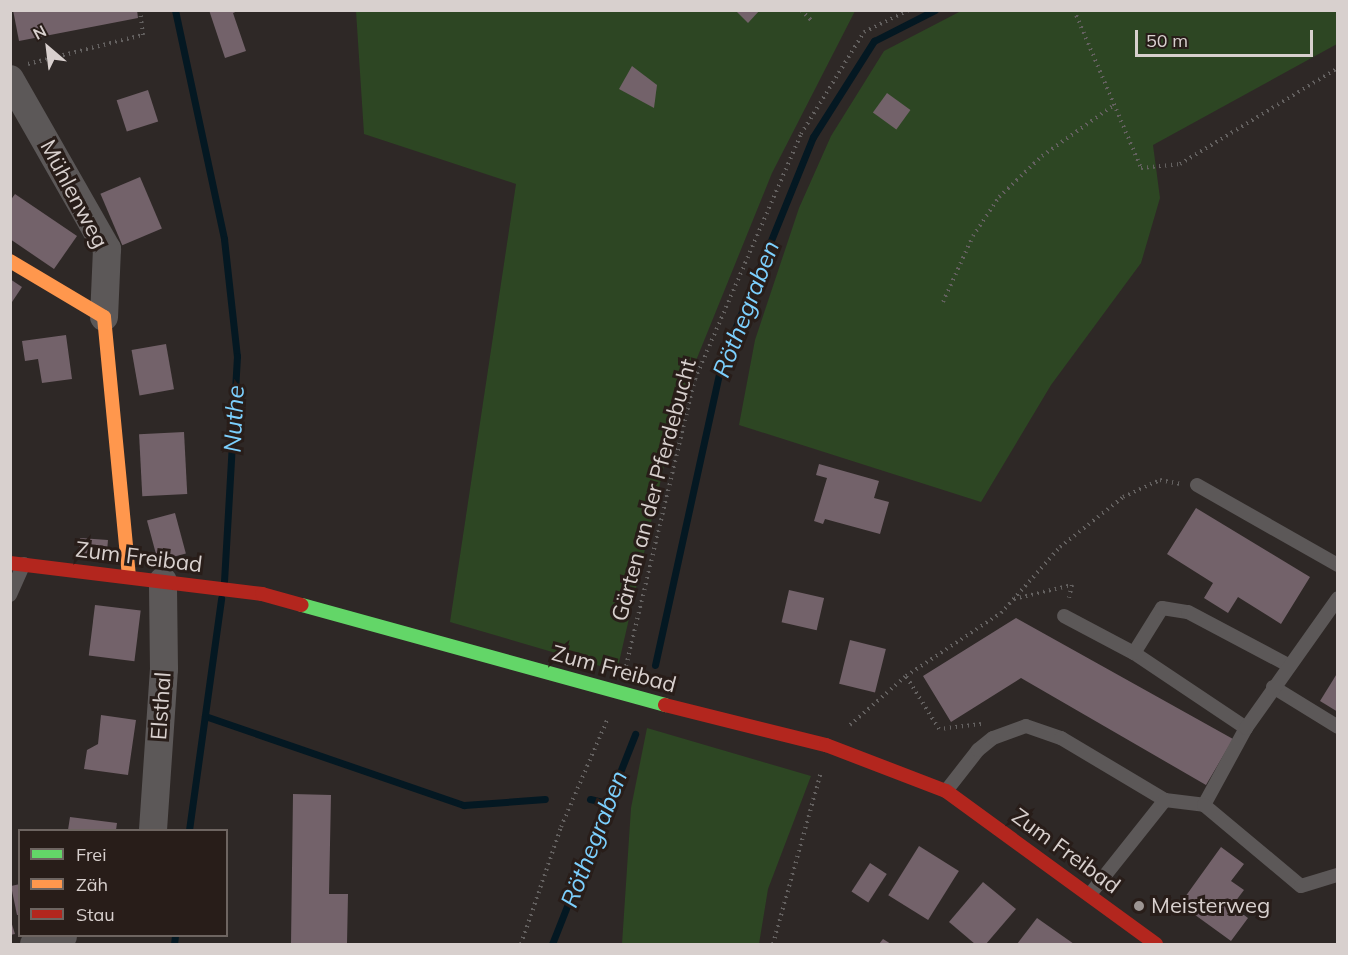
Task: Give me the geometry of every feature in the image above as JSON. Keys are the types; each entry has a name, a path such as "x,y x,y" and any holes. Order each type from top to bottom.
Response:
{"street":[{"name":"Mühlenweg","path":"16,72 107,249 104,317 129,576"},
{"path":"10,261 104,317"},
{"name":"Zum Freibad","path":"17,563 262,594 619,693 826,745 946,792 1091,893 1156,945"},
{"name":"Elsthal","path":"153,829 164,669 176,583"}],"lane":[{"path":"1197,485 1338,565"},
{"path":"10,595 17,563"},
{"path":"1204,805 1246,728 1338,598"},
{"path":"1134,653 1162,608 1188,612 1290,666"},
{"path":"1064,616 1134,653 1246,728"},
{"path":"1273,687 1338,727"},
{"path":"946,792 978,750 996,737 1026,726 1039,728 1165,800 1204,805 1301,886 1338,875"},
{"path":"1091,893 1165,800"}],"path":[{"path":"16,72 143,35 140,10"},
{"path":"801,10 812,21"},
{"name":"Gärten an der Pferdebucht","path":"521,945 561,828 619,693 695,379 801,134 864,32 909,10"},
{"path":"1074,10 1141,168 1180,164 1338,68"},
{"path":"943,302 973,236 999,197 1042,156 1114,105"},
{"path":"773,945 826,745 906,676 1001,613 1060,547 1123,497 1160,480 1197,485"},
{"path":"1014,599 1072,585 1064,616"},
{"path":"906,676 939,729 978,723 989,727 996,737"}],"green space":[{"path":"356,11 855,11 772,173 678,405 617,671 450,622 516,184 364,134"},
{"path":"961,11 1337,11 1337,44 1153,145 1160,198 1141,263 1051,385 981,502 739,425 755,340 799,208 831,136 884,51"},
{"path":"647,728 811,776 768,889 759,944 622,944 631,808"}],"building":[{"path":"13,10 137,10 138,18 19,41"},
{"path":"209,10 240,10 233,13 246,51 225,58"},
{"path":"735,10 760,10 748,23"},
{"path":"632,66 657,85 654,108 619,89"},
{"path":"148,90 158,121 127,132 117,100"},
{"path":"887,93 910,110 896,129 873,112"},
{"path":"140,177 162,229 122,245 100,194"},
{"path":"15,194 77,236 54,269 10,239 10,201"},
{"path":"10,279 22,287 10,305"},
{"path":"66,335 72,379 42,383 38,359 25,361 22,341"},
{"path":"166,344 174,389 140,395 132,350"},
{"path":"184,432 187,494 142,496 139,434"},
{"path":"819,464 879,481 874,498 889,502 880,534 825,519 823,524 814,521 827,478 816,475"},
{"path":"1196,508 1310,577 1281,624 1238,597 1228,613 1204,598 1213,583 1167,554"},
{"path":"175,513 186,554 158,561 147,521"},
{"path":"80,538 108,540 107,560 79,558"},
{"path":"789,590 824,598 817,630 782,622"},
{"path":"95,605 141,611 134,661 89,656"},
{"path":"1016,618 1233,739 1206,785 1021,678 951,722 923,676"},
{"path":"850,640 886,649 875,693 839,684"},
{"path":"1338,672 1338,712 1320,701"},
{"path":"101,715 136,720 128,775 84,769 87,750 98,744"},
{"path":"293,794 331,795 329,894 348,894 347,944 291,944"},
{"path":"70,817 117,823 116,829 68,829"},
{"path":"919,846 959,871 928,920 888,895"},
{"path":"1221,847 1244,864 1231,881 1244,890 1232,906 1248,918 1231,941 1180,904"},
{"path":"870,863 887,874 868,902 851,892"},
{"path":"983,882 1016,909 986,944 975,944 949,922"},
{"path":"18,884 18,915 17,915 11,886"},
{"path":"10,918 15,934 10,935"},
{"path":"1037,918 1074,944 1017,944"},
{"path":"883,939 891,944 879,944"}],"waterway":[{"name":"Nuthe","path":"175,10 224,239 237,356 224,581"},
{"name":"Röthegraben","path":"655,665 722,361 813,137 874,41 935,10"},
{"name":"Nuthe","path":"189,829 221,598"},
{"path":"205,716 464,805 545,799"},
{"name":"Röthegraben","path":"552,944 635,734"},
{"path":"590,799 608,803"},
{"name":"Nuthe","path":"174,944 175,937"}],"traffic: fast":[{"path":"302,605 665,705"}],"traffic: slow":[{"path":"10,261 104,317 129,575"}],"traffic: jam":[{"path":"10,563 262,594 302,605"},
{"path":"665,705 826,745 946,791 1156,944"}],"place":[{"name":"Meisterweg","path":"1139,906"}]}
